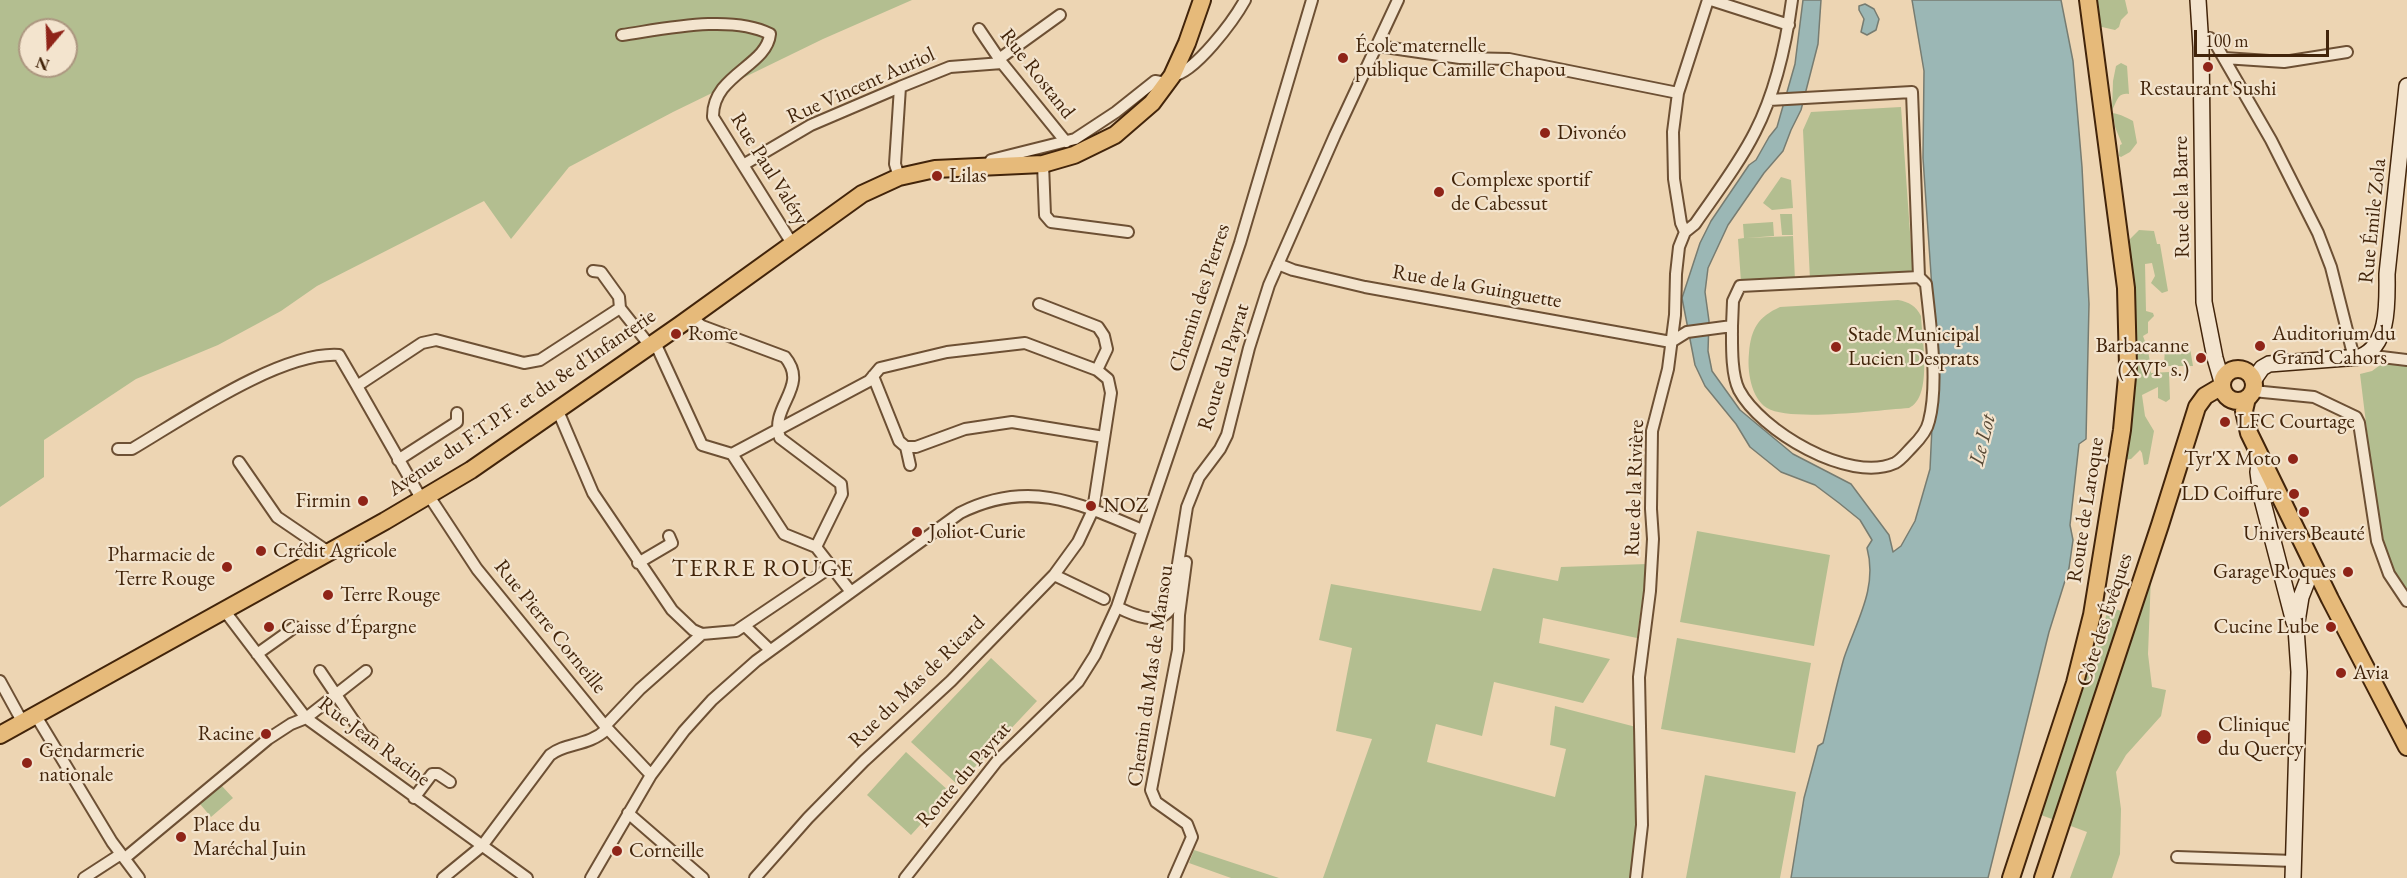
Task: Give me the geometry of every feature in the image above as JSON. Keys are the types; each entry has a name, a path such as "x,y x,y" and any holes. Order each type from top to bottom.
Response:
{"main road":[{"name":"Avenue du F.T.P.F. et du 8e d'Infanterie","path":"0,735 425,498 558,411 862,194 898,177 935,169 1043,164 1074,155 1115,135 1152,103 1169,80 1187,43 1202,0"},
{"name":"Route de Laroque","path":"2011,878 2075,683 2092,615 2122,430 2128,366 2126,288 2088,0"},
{"name":"Rue de la Barre","path":"2199,5 2205,302 2215,358 2224,389"},
{"name":"Rue Émile Zola","path":"2360,356 2375,345 2383,328 2403,172 2407,86"},
{"path":"2360,356 2269,364 2262,368 2244,411 2249,433 2260,456 2317,573 2407,747"},
{"path":"2249,433 2241,424 2224,389 2230,372 2239,370 2248,374 2251,390"},
{"path":"2224,389 2238,401 2251,390"},
{"name":"Côte des Évêques","path":"2043,878 2197,407 2205,396 2224,389"},
{"path":"2260,456 2258,472 2261,495 2293,597 2296,628 2299,672 2293,878"},
{"path":"2293,597 2308,579 2317,573"}],"street":[{"path":"987,167 987,161 1075,139 1116,112 1155,81 1169,80 1179,75 1217,41 1245,0"},
{"name":"Chemin des Pierres","path":"1121,609 1142,530 1240,243 1312,0"},
{"name":"Route du Payrat","path":"905,878 997,761 1078,682 1121,609 1160,619 1171,608 1187,507 1199,477 1220,449 1227,435 1249,348 1278,264 1398,0"},
{"path":"1709,0 1789,25"},
{"name":"Rue de la Rivière","path":"1636,878 1642,825 1639,677 1650,591 1653,539 1652,431 1668,369 1679,247 1685,232 1681,223 1674,180 1673,132 1678,93 1709,0"},
{"path":"1685,232 1695,224 1755,133 1773,100 1792,0"},
{"path":"1001,61 1060,15"},
{"name":"Rue Paul Valéry","path":"622,35 713,25 758,28 770,34 769,43 762,52 730,79 713,106 713,117 793,245"},
{"name":"Rue Rostand","path":"979,29 1001,61 1066,142"},
{"path":"2201,39 2213,40 2224,58 2271,141 2318,234 2360,356 2407,360"},
{"path":"1378,46 1460,58 1509,59 1678,93"},
{"path":"2224,58 2284,62 2347,52"},
{"name":"Rue Vincent Auriol","path":"743,165 811,125 900,87 950,68 1001,61"},
{"path":"898,177 895,164 900,87"},
{"path":"1773,100 1912,92 1919,277 1926,284 1932,343 1932,403 1929,423 1919,440 1896,462 1877,466 1843,465 1821,457 1756,413 1738,388 1732,353 1733,301 1740,286 1919,277"},
{"path":"1043,164 1045,215 1051,222 1128,232"},
{"name":"Rue de la Guinguette","path":"1278,264 1293,270 1365,287 1671,342"},
{"path":"593,271 602,272 619,297 620,308 651,344 657,347 702,445 732,454 784,534 816,547 851,592"},
{"path":"732,454 869,381 880,368 947,352 1025,343 1098,370 1107,349 1104,336 1098,327 1039,304"},
{"path":"357,386 422,343 436,340 524,363 540,360 620,308"},
{"path":"692,317 702,326 785,357 793,366 795,380 777,421 780,438 841,484 842,494 816,547"},
{"path":"1671,342 1687,332 1732,326"},
{"name":"Rue Pierre Corneille","path":"118,449 132,449 242,385 300,359 327,354 339,355 398,460 477,569 606,728 651,775"},
{"name":"Rue du Mas de Ricard","path":"758,877 808,818 864,760 951,681 1054,575 1078,542 1093,510 1111,393 1108,379 1098,370"},
{"path":"873,376 899,441 906,447 910,465"},
{"path":"2251,390 2314,397 2350,413 2359,423 2377,542 2389,574 2407,600"},
{"path":"558,411 592,493 672,610 693,630 702,634 736,631 831,567"},
{"path":"398,460 457,422 458,413"},
{"path":"906,447 916,447 964,429 1012,422 1104,437"},
{"path":"239,462 278,517 324,549 326,554"},
{"name":"Chemin du Mas de Mansou","path":"1174,878 1192,837 1187,824 1156,801 1151,790 1178,650 1179,615 1195,499 1193,494"},
{"path":"591,878 651,775 684,731 712,700 770,650 960,513 982,502 1011,495 1045,496 1093,510 1142,530"},
{"path":"638,562 672,543 669,536"},
{"path":"1054,575 1104,599"},
{"name":"Rue Jean Racine","path":"224,610 306,718 527,878"},
{"path":"745,626 770,650"},
{"path":"256,654 295,627"},
{"path":"443,878 482,846 550,755 558,749 581,745 601,735 640,689 702,634"},
{"path":"320,671 364,736 372,741"},
{"path":"84,878 123,856 268,739 291,724 306,718 366,671"},
{"path":"0,681 29,719 123,856 134,876"},
{"path":"414,798 432,774 438,774 450,782"},
{"path":"628,813 703,878"},
{"path":"2177,857 2294,861"}],"green space":[{"path":"0,0 912,0 823,39 673,112 569,167 511,239 484,201 317,286 281,311 218,345 136,379 44,440 44,477 0,507"},
{"path":"2094,0 2125,0 2128,13 2121,20 2119,27 2115,30 2102,27 2098,29"},
{"path":"2121,63 2127,66 2129,94 2120,96 2112,110 2113,81 2116,66"},
{"path":"1901,107 1913,274 1810,280 1803,130 1811,112"},
{"path":"2113,113 2133,121 2137,143 2130,152 2121,157 2119,156 2122,144 2115,127"},
{"path":"1781,177 1791,180 1793,208 1772,210 1763,203"},
{"path":"1780,214 1792,214 1793,235 1782,235"},
{"path":"1773,222 1774,236 1746,238 1793,236 1795,280 1741,282 1738,239 1744,238 1743,224"},
{"path":"2139,230 2154,231 2157,244 2160,244 2168,291 2162,293 2151,283 2155,276 2152,263 2145,264 2146,311 2153,313 2154,316 2148,322 2148,333 2143,336 2151,373 2169,372 2170,399 2166,402 2158,398 2158,387 2142,395 2145,416 2154,431 2148,464 2144,465 2140,450 2131,459 2124,460 2131,303 2135,295 2132,287 2128,241"},
{"name":"Stade Municipal Lucien Desprats","path":"1898,300 1912,305 1921,316 1924,380 1916,402 1909,408 1835,414 1795,414 1767,408 1757,398 1751,384 1749,353 1754,331 1766,315 1780,307"},
{"path":"2165,347 2190,348 2193,366 2164,366"},
{"path":"2387,360 2407,362 2407,592 2392,570 2380,538 2360,374 2372,371"},
{"path":"1697,531 1830,555 1814,646 1680,622"},
{"path":"1647,564 1637,638 1543,618 1539,643 1610,659 1583,703 1494,682 1482,736 1436,724 1427,762 1555,797 1566,749 1550,745 1555,706 1636,727 1637,832 1633,878 1323,878 1372,739 1336,731 1352,648 1319,640 1331,584 1481,611 1493,568 1558,581 1561,567"},
{"path":"2151,576 2148,654 2152,687 2166,690 2161,716 2126,755 2116,772 2121,809 2120,854 2112,878 2070,878 2087,832 2041,815 2109,607 2137,616"},
{"path":"1677,638 1811,663 1795,753 1661,729"},
{"path":"991,658 1037,701 958,785 911,742"},
{"path":"906,752 950,792 911,835 867,795"},
{"path":"1705,775 1796,792 1780,878 1686,878"},
{"path":"221,785 233,798 211,817 200,804"},
{"path":"1194,850 1279,878 1231,878 1189,863"}],"water":[{"name":"Le Lot","path":"1803,0 1821,0 1818,44 1801,110 1783,151 1764,173 1728,225 1708,268 1705,292 1709,321 1708,351 1712,371 1740,410 1793,454 1851,484 1889,535 1893,552 1901,546 1915,521 1930,469 1932,427 1932,289 1923,158 1924,71 1912,0 2061,0 2073,61 2082,167 2089,304 2086,439 2079,444 2070,525 2073,540 2069,568 2049,632 1988,878 1791,878 1804,798 1818,746 1823,743 1844,658 1868,591 1870,563 1867,548 1872,540 1860,520 1839,503 1815,485 1781,472 1750,447 1736,424 1705,386 1695,365 1682,298 1700,243 1711,221 1777,127 1795,64"},
{"path":"1865,4 1874,9 1879,19 1876,30 1867,35 1861,32 1864,19 1859,10 1859,6"}],"place":[{"name":"École maternelle publique Camille Chapou","path":"1343,58"},
{"name":"Restaurant Sushi","path":"2208,67"},
{"name":"Divonéo","path":"1545,133"},
{"name":"Lilas","path":"937,176"},
{"name":"Complexe sportif de Cabessut","path":"1439,192"},
{"name":"Rome","path":"676,334"},
{"name":"Auditorium du Grand Cahors","path":"2260,346"},
{"name":"Stade Municipal Lucien Desprats","path":"1836,347"},
{"name":"Barbacanne (XVI° s.)","path":"2201,358"},
{"name":"LFC Courtage","path":"2225,422"},
{"name":"Tyr'X Moto","path":"2293,459"},
{"name":"LD Coiffure","path":"2294,494"},
{"name":"Firmin","path":"363,501"},
{"name":"NOZ","path":"1091,506"},
{"name":"Univers Beauté","path":"2304,512"},
{"name":"Joliot-Curie","path":"917,532"},
{"name":"Crédit Agricole","path":"261,551"},
{"name":"Pharmacie de Terre Rouge","path":"227,567"},
{"name":"Garage Roques","path":"2348,572"},
{"name":"Terre Rouge","path":"328,595"},
{"name":"Caisse d'Épargne","path":"269,627"},
{"name":"Cucine Lube","path":"2331,627"},
{"name":"Avia","path":"2341,673"},
{"name":"Racine","path":"266,734"},
{"name":"Clinique du Quercy","path":"2204,737"},
{"name":"Gendarmerie nationale","path":"27,763"},
{"name":"Place du Maréchal Juin","path":"181,837"},
{"name":"Corneille","path":"617,851"}],"district":[{"name":"TERRE ROUGE","path":"763,569"}]}
